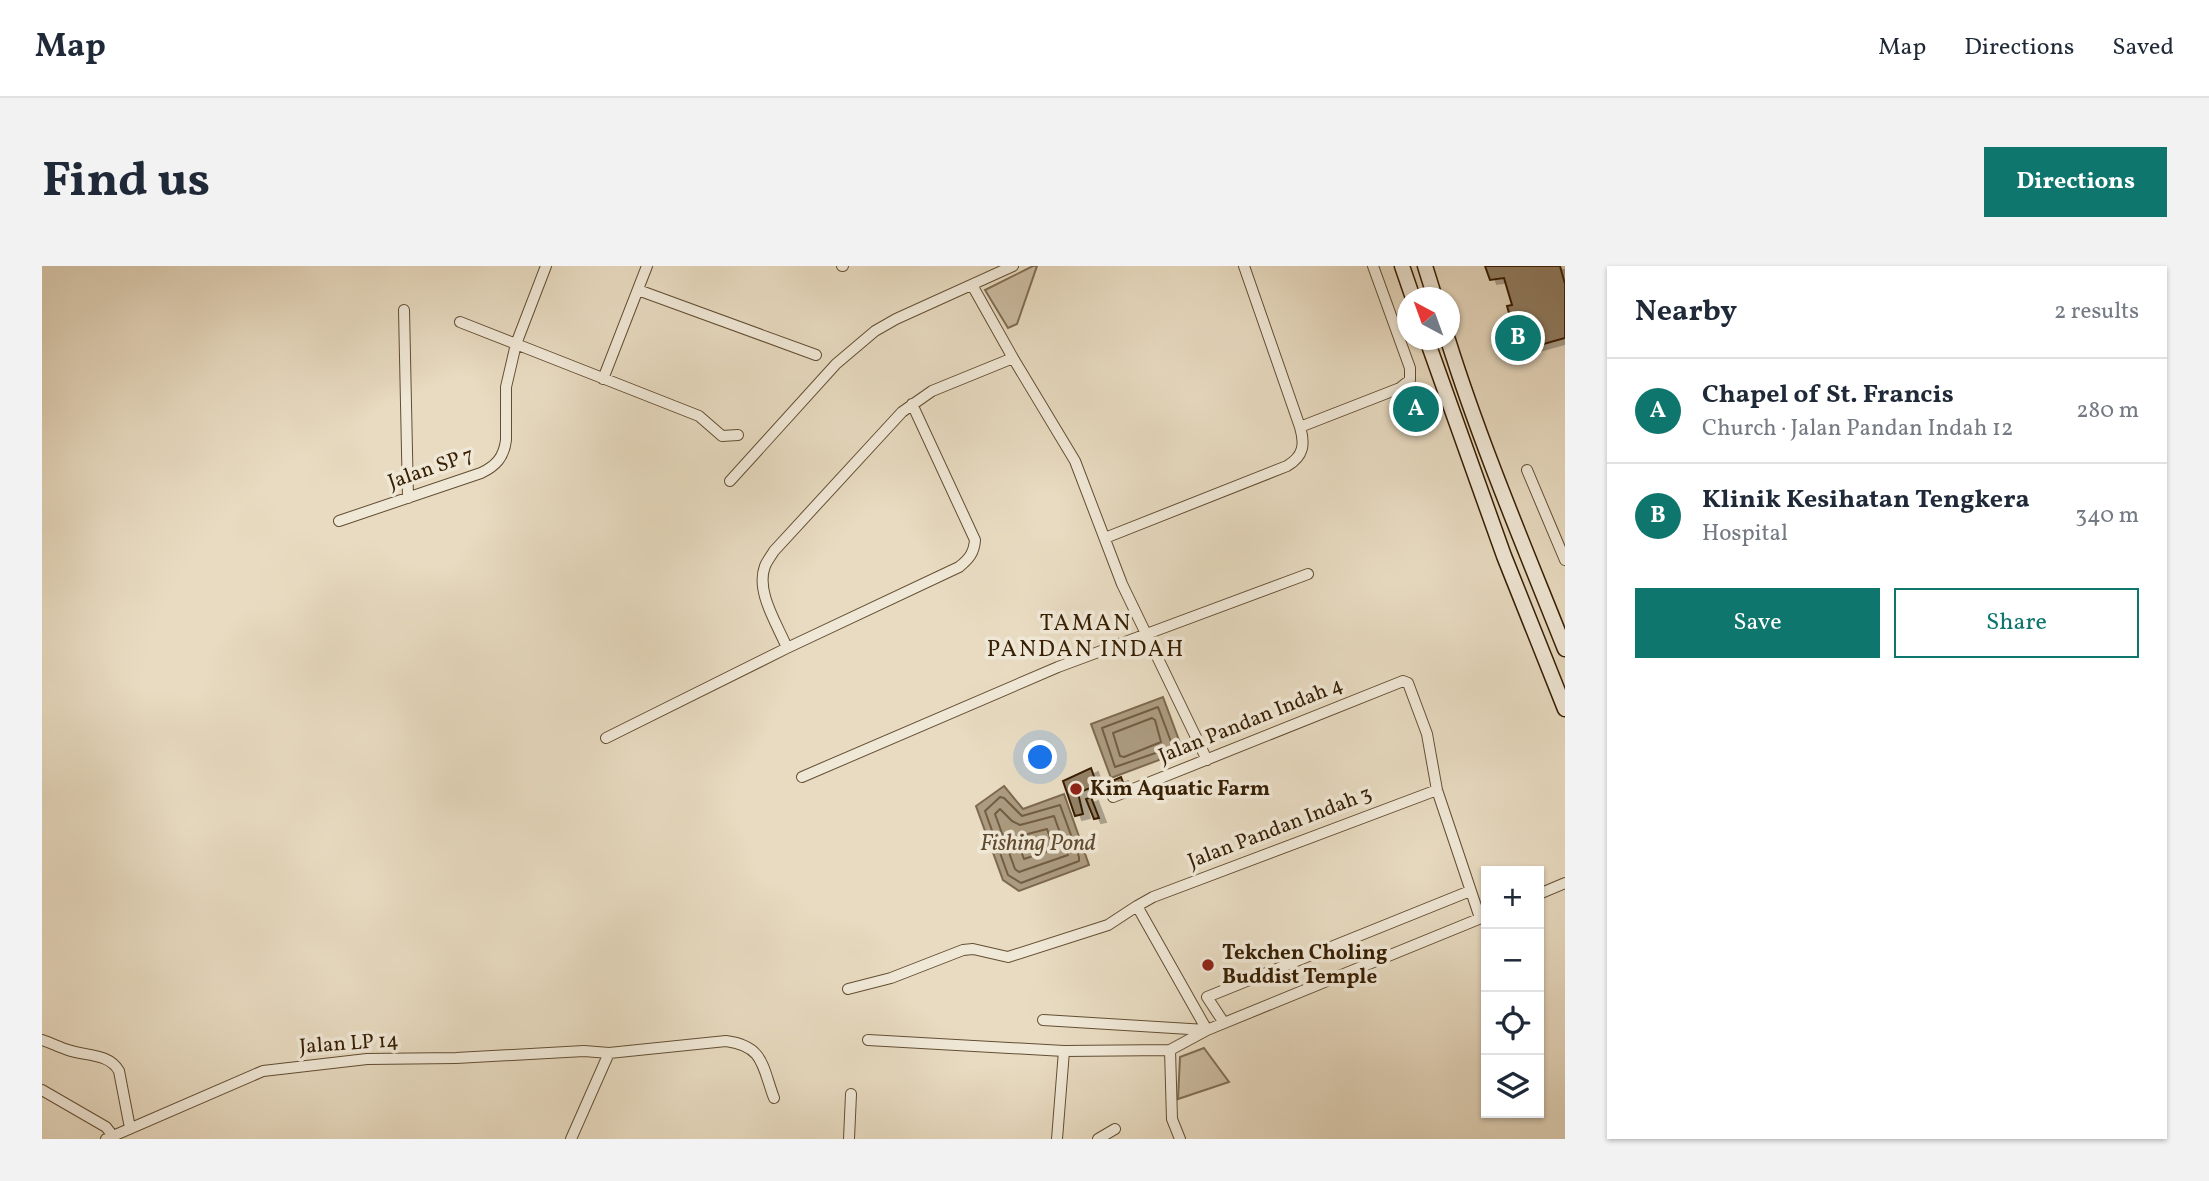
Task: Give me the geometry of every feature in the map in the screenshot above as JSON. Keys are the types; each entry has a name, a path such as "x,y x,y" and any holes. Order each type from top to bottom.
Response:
{"street":[{"path":"516,344 546,266"},
{"path":"603,379 647,266"},
{"path":"730,481 836,364 856,346 896,319 1013,266"},
{"path":"1105,538 1287,466 1300,455 1303,447 1300,427 1244,266"},
{"path":"1300,427 1400,388 1410,380 1410,368 1373,266"},
{"path":"1402,266 1409,287"},
{"path":"1425,266 1432,287"},
{"path":"972,285 1075,461 1145,634 1207,760"},
{"path":"638,290 816,355"},
{"path":"404,310 408,498"},
{"path":"460,322 699,416 722,436 738,435"},
{"name":"Jalan SP 7","path":"339,521 481,474 500,461 506,440 507,374 516,344"},
{"path":"1431,350 1504,556 1565,709"},
{"path":"1451,350 1515,526 1565,649"},
{"path":"787,648 765,595 763,582 764,567 774,551 868,447 912,404 932,391 1013,358"},
{"path":"1446,394 1463,387"},
{"path":"606,738 959,567 974,551 975,540 971,530 912,404"},
{"path":"1527,470 1565,560"},
{"path":"802,777 935,718 1145,634 1308,574"},
{"path":"1553,680 1565,695"},
{"name":"Jalan Pandan Indah 4","path":"1113,797 1403,681 1408,683 1427,734 1437,790"},
{"path":"1437,790 1470,891 1481,913"},
{"name":"Jalan Pandan Indah 3","path":"848,989 891,978 963,950 973,949 1008,957 1108,925 1153,897 1437,790"},
{"path":"1544,892 1565,883"},
{"path":"1224,1023 1207,997 1470,891"},
{"path":"1137,906 1207,1030"},
{"path":"867,1040 1065,1051 1170,1050 1207,1030 1481,918"},
{"path":"1043,1020 1207,1030"},
{"path":"42,1040 70,1051 104,1058 115,1064 119,1071 130,1128"},
{"name":"Jalan LP 14","path":"109,1138 262,1071 367,1059 456,1058 584,1051 609,1053 726,1041 741,1043 758,1054 774,1098"},
{"path":"1170,1050 1172,1119 1180,1139"},
{"path":"1057,1139 1065,1051"},
{"path":"571,1139 609,1053"},
{"path":"42,1090 106,1126 109,1138"},
{"path":"849,1139 851,1094"},
{"path":"1098,1139 1115,1129"}],"shaded area":[{"path":"1037,266 1017,324 1008,328 985,290"},
{"path":"1204,1048 1229,1082 1178,1099 1180,1057"}],"water":[{"name":"Fishing Pond","path":"1163,697 1183,751 1111,778 1091,724"},
{"name":"Fishing Pond","path":"1004,786 1023,809 1064,794 1089,865 1019,891 1003,880 976,806"}],"building":[{"path":"1485,266 1560,266 1565,284 1565,338 1515,352 1505,325 1512,323 1507,306 1512,305 1504,278 1490,280"},
{"name":"Kim Aquatic Farm","path":"1091,768 1097,785 1078,793 1083,814 1075,816 1063,781"},
{"path":"1121,777 1124,785 1115,789 1112,781"},
{"path":"1091,797 1099,818 1094,819 1086,799"}],"place":[{"name":"Klinik Kesihatan Tengkera","path":"1518,338"},
{"name":"Chapel of St. Francis","path":"1416,409"},
{"name":"Kim Aquatic Farm","path":"1076,789"},
{"name":"Tekchen Choling Buddist Temple","path":"1208,965"}],"district":[{"name":"TAMAN PANDAN INDAH","path":"1086,637"}]}
